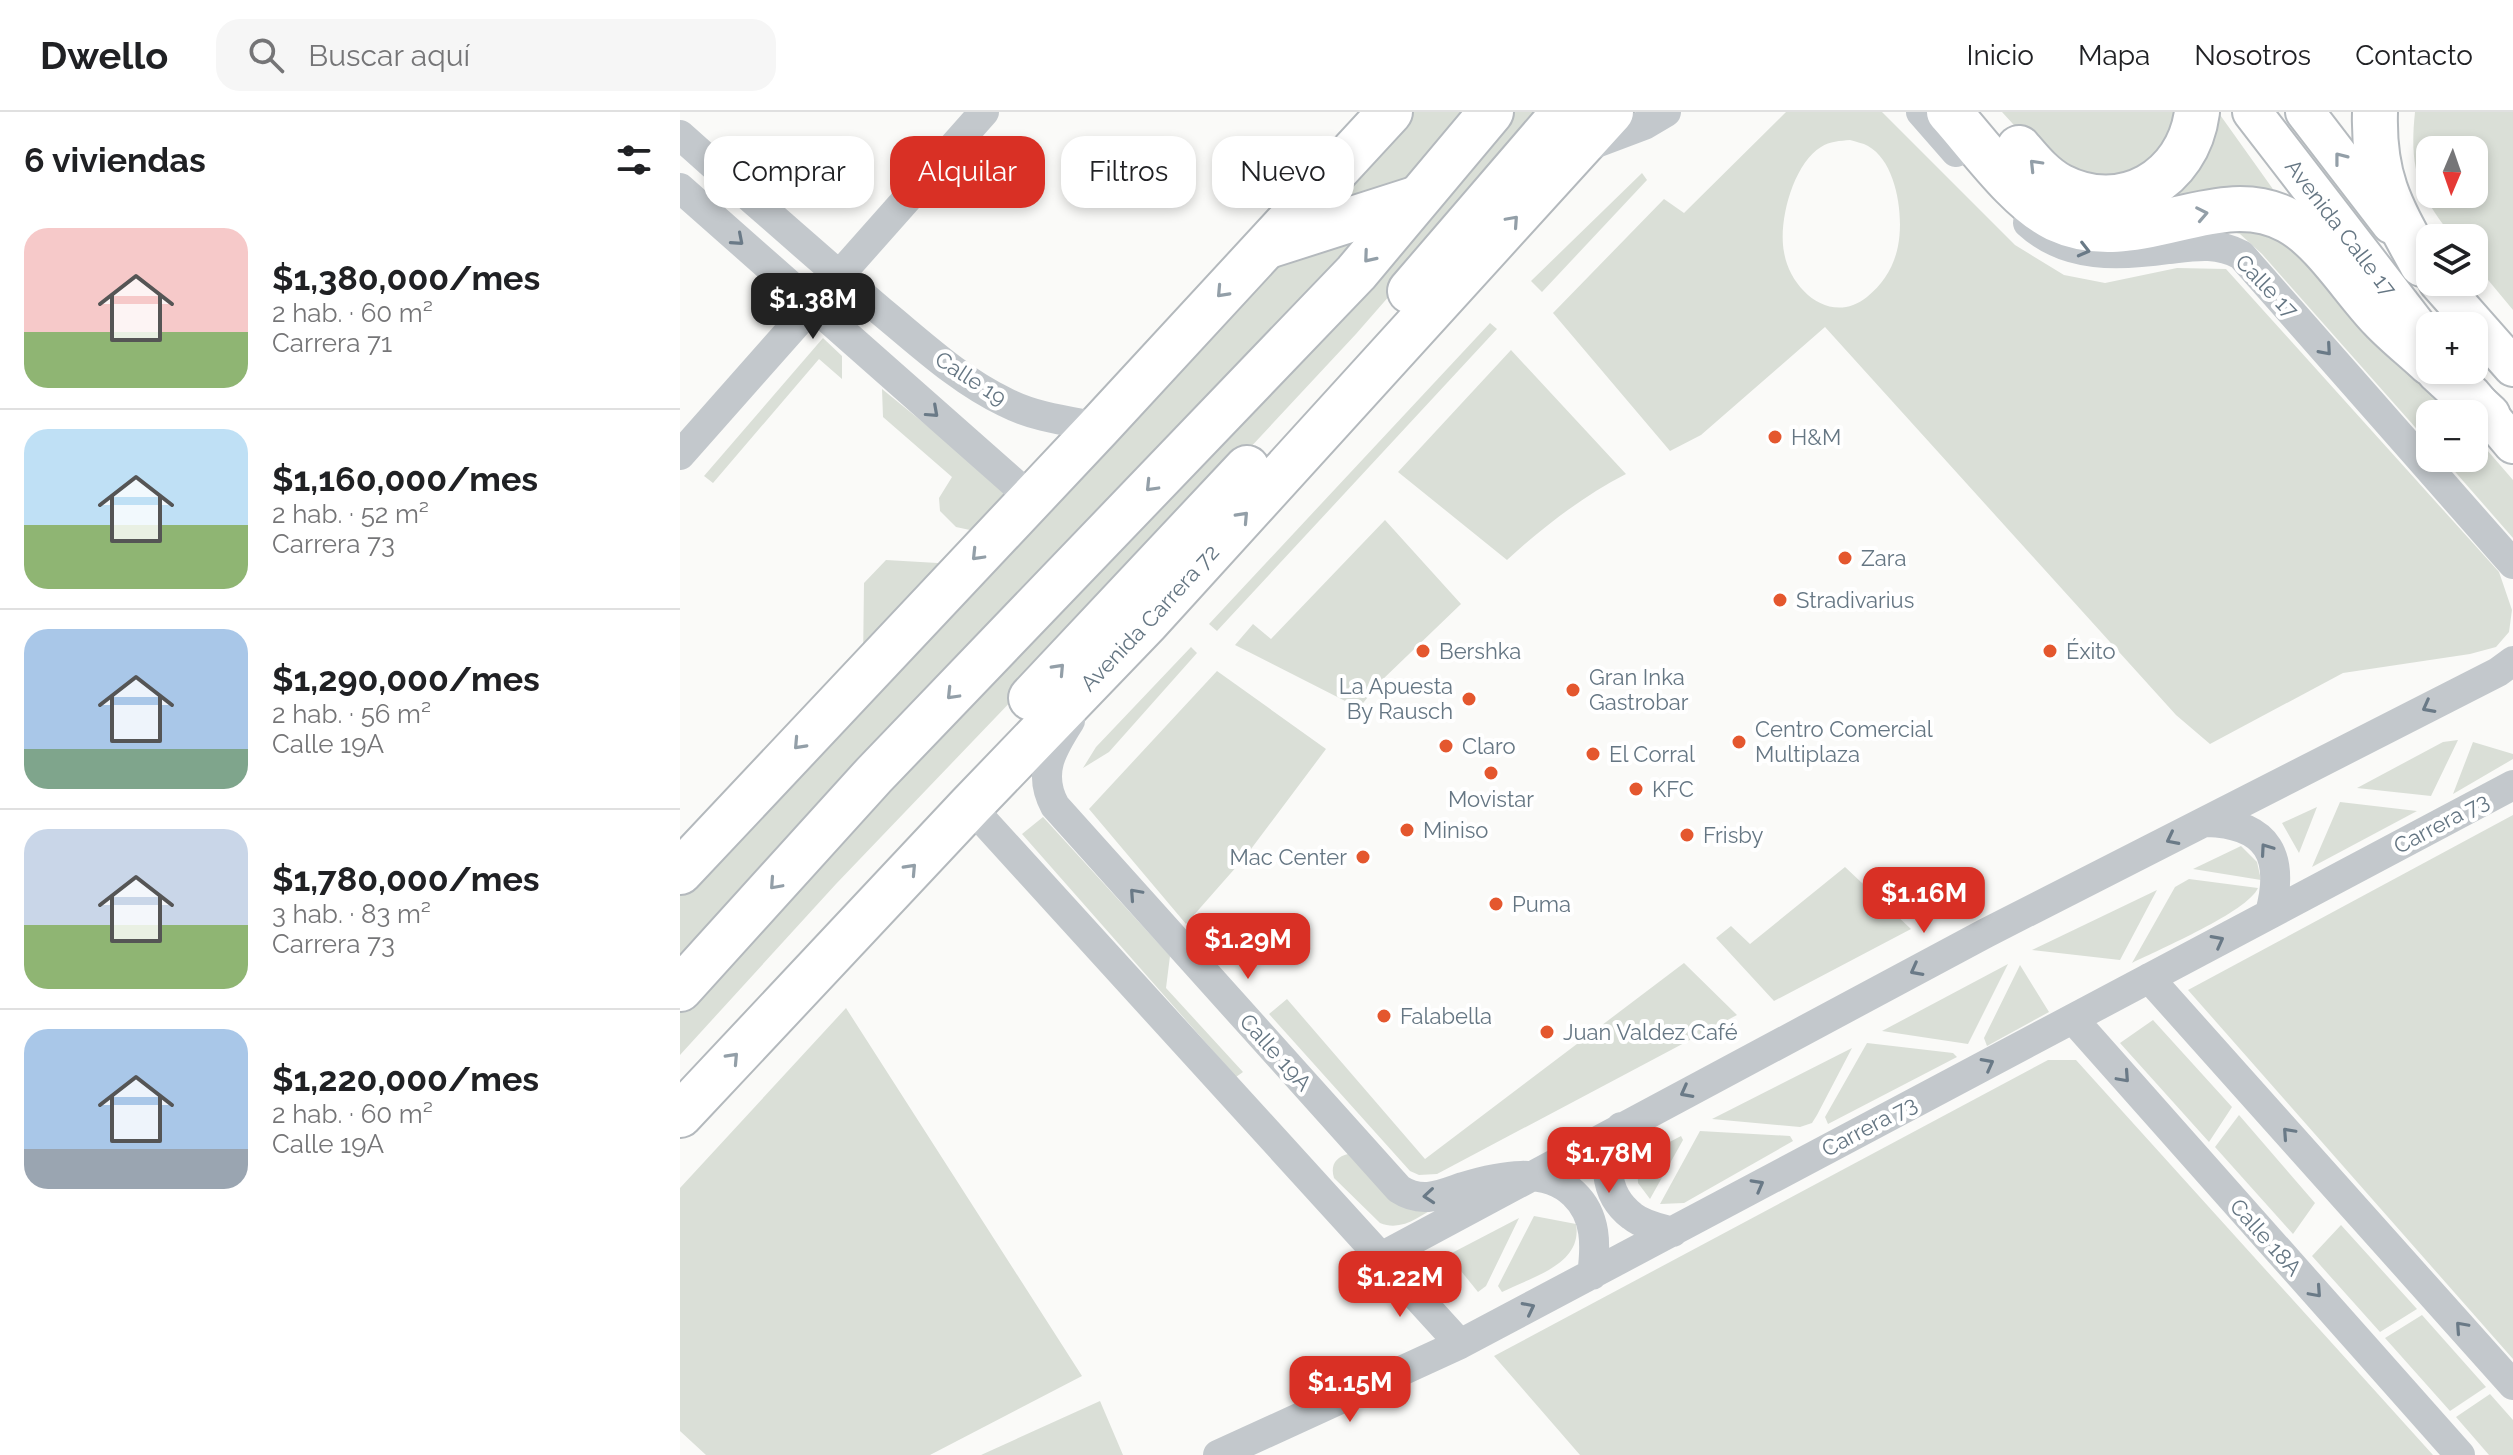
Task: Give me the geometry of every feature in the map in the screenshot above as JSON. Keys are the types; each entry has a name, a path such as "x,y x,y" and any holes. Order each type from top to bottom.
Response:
{"highway":[{"path":"680,872 1390,112"},
{"name":"Avenida Carrera 72","path":"680,1074 1386,320 1477,212 1571,131 1611,112"},
{"path":"1949,112 2034,205 2056,219 2103,231 2133,230 2233,209 2263,212 2289,221 2313,240 2382,319 2416,350"},
{"path":"1988,112 2039,172 2058,185 2097,198 2117,198 2157,182 2172,168 2186,148 2195,127 2197,112"},
{"path":"2375,112 2376,159 2380,177 2388,202 2416,249"},
{"path":"680,989 874,775 1356,273 1490,113"},
{"name":"Avenida Carrera 72","path":"680,1115 1147,622 1437,304 1571,131"},
{"path":"1264,247 1418,198"},
{"path":"1437,304 1477,212"},
{"path":"2452,384 2500,430"},
{"path":"980,754 1053,719"}],"main road":[{"name":"Avenida Calle 17","path":"2252,112 2416,325"},
{"name":"Avenida Calle 17","path":"2305,112 2416,255"},
{"name":"Avenida Calle 17","path":"2450,296 2513,367"},
{"path":"2462,384 2500,430"}],"street":[{"path":"680,455 984,112"},
{"path":"1571,131 1644,125 1666,112"},
{"name":"Calle 17","path":"1921,112 2002,199 2033,227 2063,245 2093,254 2130,254 2212,245 2241,255 2513,564"},
{"name":"Calle 19","path":"680,135 839,276 953,371 975,386 1024,410 1099,427"},
{"name":"Calle 19","path":"680,188 1031,498"},
{"path":"1381,1257 1993,929 2506,667"},
{"name":"Calle 19A","path":"1088,683 1077,711 1051,749 1048,759 1046,779 1055,806 1399,1189 1413,1197 1433,1198 1467,1186 1532,1174"},
{"name":"Carrera 73","path":"1218,1455 1460,1344 2513,785"},
{"path":"970,806 1460,1344"},
{"path":"2207,822 2236,825 2253,833 2264,843 2277,866 2270,913"},
{"path":"2149,978 2513,1385"},
{"name":"Calle 18A","path":"2073,1019 2460,1455"},
{"path":"1621,1127 1609,1147 1606,1167 1615,1197 1631,1216 1673,1232"},
{"path":"1532,1174 1567,1188 1589,1214 1594,1232 1592,1275"}],"shaded area":[{"path":"1410,112 1483,112 1406,188 1354,208 1354,175"},
{"path":"1506,112 1550,112 1356,334 1110,598 836,884 680,1055 680,1006"},
{"path":"1786,112 1882,112 2015,245 2064,275 2105,283 2177,268 2226,269 2499,572 2512,610 2509,632 2496,647 2470,654 2343,673 2210,744 2176,715 1825,327 1701,435 1670,451 1553,313 1664,199 1684,213","holes":["1850,140 1868,146 1886,164 1896,191 1900,234 1894,261 1883,281 1867,297 1840,308 1814,300 1794,279 1784,252 1783,225 1795,180 1811,155 1828,144"]},
{"path":"1967,112 1979,112 2046,184 2068,197 2115,205 2139,202 2162,193 2182,180 2199,163 2212,141 2218,112 2280,199 2251,192 2223,194 2131,214 2066,204 2040,190"},
{"path":"2002,112 2188,112 2167,162 2100,186 2043,157"},
{"path":"2415,112 2513,112 2513,310 2488,280 2488,224 2443,224 2432,208 2488,208 2488,136 2416,136 2416,169"},
{"path":"1642,173 1647,180 1542,292 1531,281"},
{"path":"1324,208 1354,208 1309,225"},
{"path":"2215,227 2284,232 2416,372 2416,384 2427,384 2442,400 2416,400 2416,428 2262,254 2240,234"},
{"path":"1375,236 680,977 680,894 1280,258"},
{"path":"1490,323 1497,329 1217,631 1209,624"},
{"path":"823,338 842,356 842,379 819,359 713,483 704,476"},
{"path":"1511,350 1626,474 1564,513 1507,560 1398,472"},
{"path":"882,389 1016,498 984,533 956,527 940,511 939,498 952,477 883,417"},
{"path":"2488,451 2513,480 2513,538 2455,472 2488,472"},
{"path":"1385,520 1461,604 1381,681 1359,708 1235,645 1253,624 1271,639"},
{"path":"886,560 955,564 863,663 864,583"},
{"path":"1191,647 1197,653 1109,752 1083,768 1096,747"},
{"path":"1217,671 1326,749 1245,857 1186,924 1089,809"},
{"path":"2458,740 2431,796 2357,788 2443,742"},
{"path":"2473,742 2513,754 2513,759 2453,794"},
{"path":"2340,802 2417,811 2312,867"},
{"path":"2317,807 2299,853 2282,823"},
{"path":"2513,815 2513,1359 2188,990"},
{"path":"1043,817 1170,956 1166,988 1243,1072 1236,1077 1022,834"},
{"path":"2241,846 2257,862 2261,880 2193,869"},
{"path":"1845,867 1911,929 1774,1001 1716,938 1731,926 1750,944"},
{"path":"2189,879 2258,888 2251,898 2221,919 2132,963 2175,887"},
{"path":"2157,890 2120,960 2032,950"},
{"path":"1684,963 1737,1015 1437,1174 1419,1175 1410,1171 1269,1014 1287,999 1425,1159"},
{"path":"2008,964 1968,1044 1882,1031"},
{"path":"2020,965 2049,1012 1987,1046 1984,1038"},
{"path":"846,1008 1082,1376 930,1455 706,1455 680,1431 680,1188"},
{"path":"2153,1020 2232,1107 2209,1142 2120,1043"},
{"path":"1867,1043 1953,1053 1957,1057 1828,1124 1825,1117"},
{"path":"1852,1048 1812,1123 1800,1127 1712,1119"},
{"path":"2048,1060 2076,1060 2433,1455 1580,1455 1494,1356"},
{"path":"2239,1115 2315,1203 2293,1234 2215,1147"},
{"path":"1700,1131 1790,1136 1793,1141 1684,1203 1660,1204"},
{"path":"1681,1136 1683,1140 1650,1199 1638,1183 1637,1159"},
{"path":"1348,1154 1439,1205 1403,1224 1380,1223 1334,1178 1335,1162"},
{"path":"1534,1216 1576,1224 1576,1238 1571,1250 1552,1268 1502,1292 1498,1286"},
{"path":"1519,1218 1486,1286 1478,1292 1448,1255"},
{"path":"2341,1225 2417,1309 2380,1332 2312,1256"},
{"path":"2422,1315 2486,1387 2450,1411 2385,1338"},
{"path":"2490,1394 2513,1420 2513,1455 2489,1455 2456,1417"},
{"path":"1100,1401 1123,1455 981,1455"}],"place":[{"name":"H&M","path":"1775,437"},
{"name":"Zara","path":"1845,558"},
{"name":"Stradivarius","path":"1780,600"},
{"name":"Bershka","path":"1423,651"},
{"name":"Éxito","path":"2050,651"},
{"name":"Gran Inka Gastrobar","path":"1573,690"},
{"name":"La Apuesta By Rausch","path":"1469,699"},
{"name":"Centro Comercial Multiplaza","path":"1739,742"},
{"name":"Claro","path":"1446,746"},
{"name":"El Corral","path":"1593,754"},
{"name":"Movistar","path":"1491,773"},
{"name":"KFC","path":"1636,789"},
{"name":"Miniso","path":"1407,830"},
{"name":"Frisby","path":"1687,835"},
{"name":"Mac Center","path":"1363,857"},
{"name":"Puma","path":"1496,904"},
{"name":"Falabella","path":"1384,1016"},
{"name":"Juan Valdez Café","path":"1547,1032"}]}
